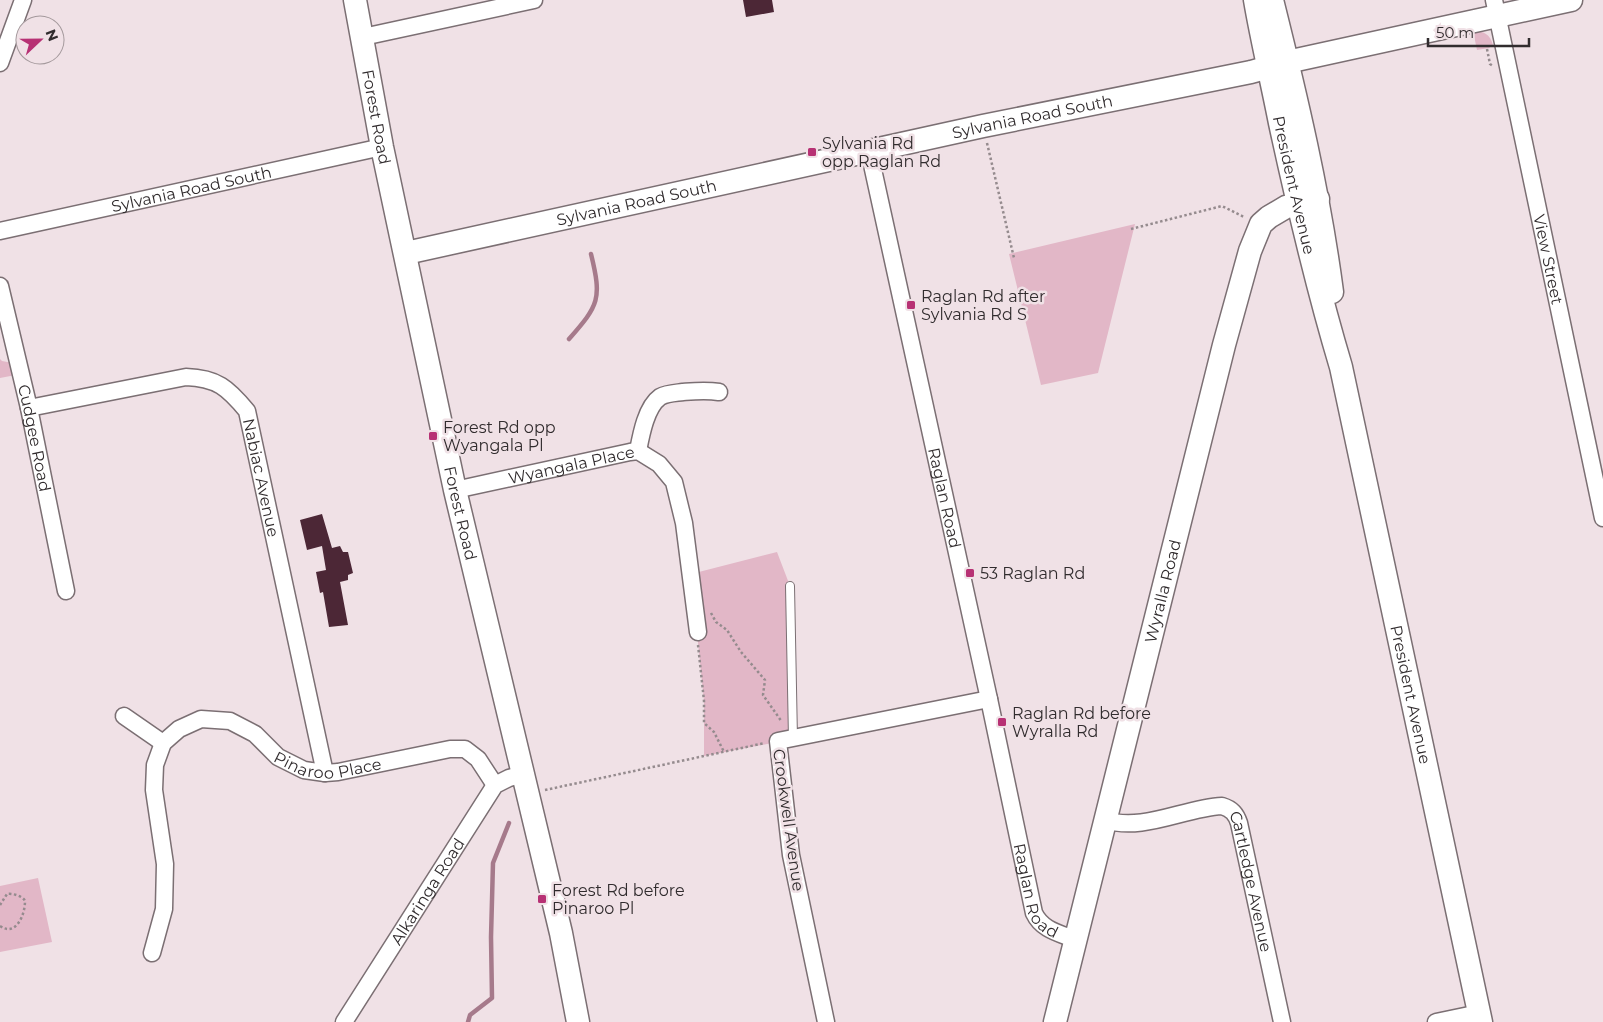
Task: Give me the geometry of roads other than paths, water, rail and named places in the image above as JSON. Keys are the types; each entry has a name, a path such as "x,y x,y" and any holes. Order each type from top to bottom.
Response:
{"street":[{"path":"0,63 23,0"},
{"name":"Forest Road","path":"355,0 382,147 455,490 561,933 578,1022"},
{"path":"363,37 534,0"},
{"name":"President Avenue","path":"1255,0 1278,65 1308,201 1319,292 1341,368 1480,1017"},
{"name":"President Avenue","path":"1272,0 1278,65"},
{"name":"Sylvania Road South","path":"406,253 983,126 1278,65 1496,8 1571,0"},
{"name":"View Street","path":"1496,8 1603,518"},
{"name":"Sylvania Road South","path":"0,231 382,147"},
{"name":"Raglan Road","path":"869,151 989,698 1034,913 1039,922 1048,929 1076,940"},
{"name":"Wyralla Road","path":"1055,1022 1224,345 1250,251 1261,224 1286,207 1308,201"},
{"name":"Cudgee Road","path":"0,286 28,408 66,591"},
{"name":"Nabiac Avenue","path":"28,408 186,377 203,378 220,385 235,396 247,411 325,772"},
{"path":"638,451 643,428 653,404 660,397 669,394 705,390 719,392"},
{"name":"Wyangala Place","path":"455,490 638,451 659,464 674,482 684,523 698,632"},
{"name":"Crookwell Avenue","path":"826,1022 791,855 785,740 989,698"},
{"path":"124,716 163,743 155,765 154,790 164,864 164,910 152,953"},
{"name":"Pinaroo Place","path":"163,743 179,729 201,719 230,720 255,734 278,757 304,770 325,772 338,772 450,749 465,749 478,759 495,785"},
{"path":"495,785 509,778 525,784"},
{"name":"Alkaringa Road","path":"344,1022 495,785"},
{"name":"Cartledge Avenue","path":"1105,820 1132,824 1222,806 1235,814 1239,823 1282,1022"},
{"path":"1436,1022 1480,1017"}],"lane":[{"path":"785,740 790,586"}],"waterway":[{"path":"569,339 587,318 595,301 597,292 591,254"},
{"path":"468,1022 470,1015 492,998 493,863 509,823"}],"place":[{"name":"Sylvania Rd opp Raglan Rd","path":"812,152"},
{"name":"Raglan Rd after Sylvania Rd S","path":"911,305"},
{"name":"Forest Rd opp Wyangala Pl","path":"433,436"},
{"name":"53 Raglan Rd","path":"970,573"},
{"name":"Raglan Rd before Wyralla Rd","path":"1002,722"},
{"name":"Forest Rd before Pinaroo Pl","path":"542,899"}]}
